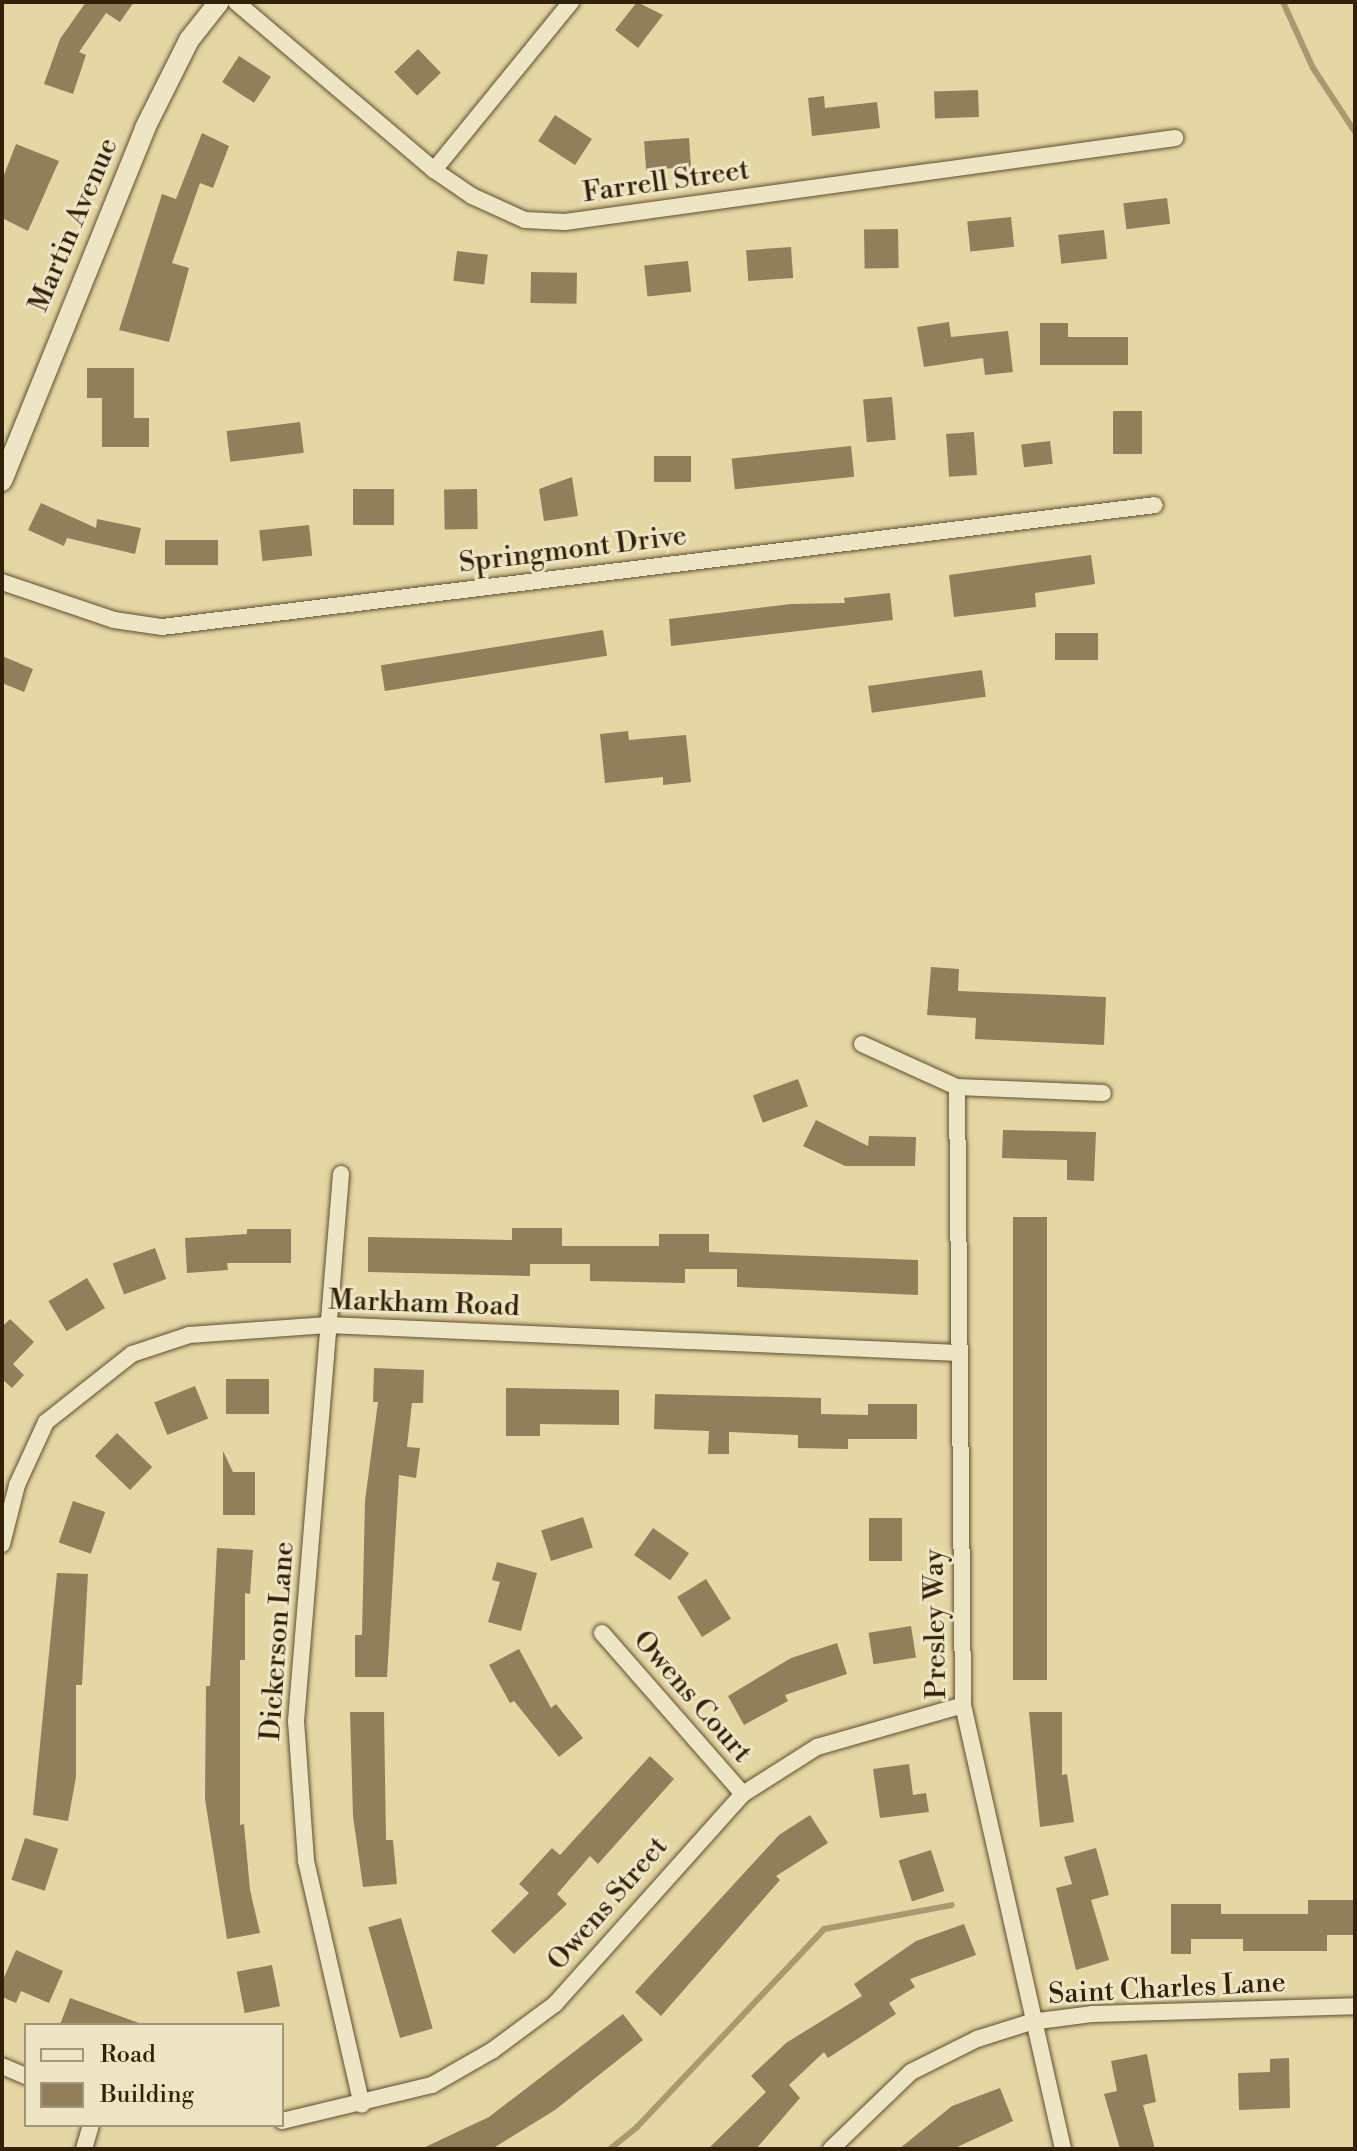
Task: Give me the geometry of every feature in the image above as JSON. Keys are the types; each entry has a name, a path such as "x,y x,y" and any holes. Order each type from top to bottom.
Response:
{"street":[{"name":"Martin Avenue","path":"2,481 145,128 189,40 219,2"},
{"name":"Farrell Street","path":"236,2 434,170 472,196 525,220 565,222 1175,138"},
{"path":"434,170 571,2"},
{"name":"Springmont Drive","path":"2,582 114,620 162,627 1155,505"},
{"path":"862,1044 957,1087 1103,1093"},
{"name":"Presley Way","path":"957,1087 963,1705 1031,2022 1063,2149"},
{"name":"Dickerson Lane","path":"341,1174 296,1721 298,1792 306,1861 362,2105"},
{"name":"Markham Road","path":"2,1544 17,1485 46,1422 132,1354 213,1331 328,1325 958,1353"},
{"name":"Owens Court","path":"602,1633 743,1794"},
{"name":"Owens Street","path":"284,2121 362,2105 432,2085 493,2050 555,2004 743,1794 817,1747 963,1705"},
{"name":"Saint Charles Lane","path":"831,2149 911,2072 977,2039 1031,2022 1093,2014 1355,2006"},
{"path":"2,2066 24,2075"},
{"path":"84,2149 90,2127"}],"building":[{"path":"86,2 134,2 120,22 106,13 79,52 86,55 73,94 44,84 60,39"},
{"path":"637,2 663,15 638,48 615,30"},
{"path":"418,49 441,73 417,96 394,72"},
{"path":"239,56 271,77 254,103 222,82"},
{"path":"978,90 979,117 935,119 934,92"},
{"path":"824,96 825,108 877,102 880,128 812,136 808,98"},
{"path":"555,115 592,139 575,165 538,141"},
{"path":"202,133 229,146 213,188 200,183 172,263 189,268 169,342 119,330 162,194 176,199"},
{"path":"689,138 691,167 646,170 644,141"},
{"path":"16,144 59,161 28,231 2,218 2,180"},
{"path":"1167,198 1170,224 1126,229 1123,203"},
{"path":"1011,217 1014,247 970,251 967,222"},
{"path":"898,229 899,268 865,269 864,230"},
{"path":"1104,230 1107,259 1061,264 1058,235"},
{"path":"791,247 793,278 748,281 746,250"},
{"path":"457,251 488,255 484,285 453,281"},
{"path":"688,261 691,292 647,296 644,266"},
{"path":"531,272 577,273 576,304 530,303"},
{"path":"949,322 951,337 1008,331 1013,372 985,375 983,358 924,367 917,327"},
{"path":"1040,323 1068,323 1068,337 1128,337 1128,365 1040,365"},
{"path":"87,368 134,368 134,418 149,418 149,447 102,447 102,398 87,398"},
{"path":"892,397 896,440 867,442 863,400"},
{"path":"1113,411 1142,411 1142,454 1113,454"},
{"path":"300,422 304,453 230,462 227,431"},
{"path":"974,432 977,475 949,477 946,434"},
{"path":"1050,441 1053,464 1024,467 1021,445"},
{"path":"851,446 854,477 735,489 732,459"},
{"path":"654,456 691,456 691,482 654,482"},
{"path":"572,477 578,516 544,521 539,489"},
{"path":"353,489 394,489 394,525 353,525"},
{"path":"477,489 478,529 445,530 444,490"},
{"path":"41,503 96,528 97,519 141,528 135,554 67,538 64,546 28,530"},
{"path":"309,525 312,556 263,561 259,530"},
{"path":"165,540 218,540 218,565 165,565"},
{"path":"1091,555 1095,584 1035,593 1036,607 954,617 949,575"},
{"path":"890,593 893,620 671,646 669,619 791,604 845,603 844,598"},
{"path":"603,630 607,656 385,691 381,665"},
{"path":"1055,633 1098,633 1098,660 1055,660"},
{"path":"2,656 33,669 24,692 2,683"},
{"path":"982,670 986,697 872,713 868,686"},
{"path":"628,731 629,740 686,735 691,782 663,785 663,777 605,783 600,734"},
{"path":"931,967 959,969 958,991 1106,997 1104,1045 975,1039 976,1018 927,1015"},
{"path":"798,1079 808,1106 763,1123 753,1095"},
{"path":"816,1120 868,1146 869,1136 916,1137 915,1166 845,1166 803,1146"},
{"path":"1003,1130 1096,1132 1094,1181 1067,1180 1067,1160 1002,1158"},
{"path":"1013,1217 1047,1217 1047,1680 1013,1680"},
{"path":"512,1228 562,1228 562,1246 659,1246 659,1234 709,1234 709,1252 918,1260 918,1295 737,1287 737,1269 685,1269 685,1283 590,1281 590,1264 530,1264 530,1276 368,1272 368,1237 512,1240"},
{"path":"247,1229 291,1229 291,1263 227,1263 228,1270 187,1273 185,1238 247,1234"},
{"path":"155,1248 166,1279 124,1294 113,1263"},
{"path":"87,1278 105,1308 66,1331 48,1301"},
{"path":"10,1319 34,1342 13,1364 24,1375 12,1388 2,1379 2,1327"},
{"path":"374,1368 424,1370 423,1403 412,1403 407,1447 420,1448 416,1478 399,1475 387,1677 355,1677 355,1635 362,1635 365,1501 378,1402 373,1402"},
{"path":"226,1379 269,1379 269,1414 226,1414"},
{"path":"195,1386 208,1418 167,1435 154,1402"},
{"path":"506,1388 619,1390 619,1425 540,1424 540,1436 506,1436"},
{"path":"655,1394 821,1398 821,1414 868,1415 868,1404 917,1404 917,1439 848,1439 848,1449 798,1448 798,1435 729,1432 729,1454 708,1454 709,1431 654,1429"},
{"path":"117,1433 152,1467 130,1490 95,1456"},
{"path":"223,1451 233,1472 255,1472 255,1515 223,1515"},
{"path":"73,1501 105,1512 91,1554 59,1543"},
{"path":"583,1517 593,1547 551,1561 541,1531"},
{"path":"869,1518 902,1518 902,1561 869,1561"},
{"path":"653,1528 689,1553 670,1580 634,1555"},
{"path":"217,1548 253,1550 250,1594 245,1593 245,1660 240,1660 240,1825 244,1824 250,1890 260,1933 227,1939 205,1799 206,1686 210,1686"},
{"path":"497,1562 537,1573 521,1631 488,1622 500,1582 492,1580"},
{"path":"57,1573 88,1574 82,1685 76,1685 76,1777 68,1821 33,1815"},
{"path":"706,1579 731,1619 702,1637 677,1597"},
{"path":"911,1626 916,1658 874,1664 869,1633"},
{"path":"837,1643 847,1674 785,1695 788,1701 744,1725 728,1696 791,1658"},
{"path":"519,1649 551,1708 556,1704 583,1738 559,1757 514,1701 510,1703 489,1665"},
{"path":"350,1712 384,1712 386,1840 393,1840 397,1884 363,1887 353,1816"},
{"path":"1029,1712 1062,1712 1062,1775 1067,1774 1074,1822 1040,1827"},
{"path":"650,1756 674,1779 598,1864 590,1856 557,1894 567,1904 514,1954 491,1931 529,1893 519,1884 552,1848 560,1855"},
{"path":"909,1764 913,1795 926,1793 929,1812 880,1818 873,1769"},
{"path":"810,1815 828,1843 776,1876 780,1880 661,2016 635,1992 779,1835"},
{"path":"25,1838 58,1849 45,1891 11,1880"},
{"path":"1096,1848 1109,1895 1091,1900 1109,1960 1076,1970 1056,1888 1072,1884 1064,1857"},
{"path":"931,1850 944,1891 912,1901 899,1861"},
{"path":"1308,1900 1355,1900 1355,1935 1327,1935 1327,1951 1243,1951 1243,1939 1191,1939 1191,1954 1171,1954 1171,1904 1221,1904 1221,1914 1308,1914"},
{"path":"401,1918 433,2029 400,2038 368,1927"},
{"path":"964,1924 976,1955 910,1979 915,1987 889,2003 896,2014 828,2058 824,2052 789,2085 800,2098 756,2149 708,2149 766,2092 751,2076 786,2043 862,1996 854,1984 916,1941"},
{"path":"16,1950 63,1971 49,2003 21,1991 16,2003 2,1997 2,1982"},
{"path":"272,1965 280,2006 245,2013 237,1972"},
{"path":"70,1998 139,2023 61,2023"},
{"path":"623,2014 643,2040 555,2110 492,2149 421,2149 489,2117"},
{"path":"1147,2054 1156,2102 1143,2105 1155,2149 1120,2149 1104,2094 1117,2091 1111,2061"},
{"path":"1289,2058 1290,2108 1239,2110 1238,2073 1270,2072 1270,2059"},
{"path":"1000,2088 1013,2121 953,2149 899,2149 952,2106"}],"waterway":[{"path":"1283,2 1313,68 1355,132"},
{"path":"610,2149 637,2127 824,1929 952,1905"}]}
